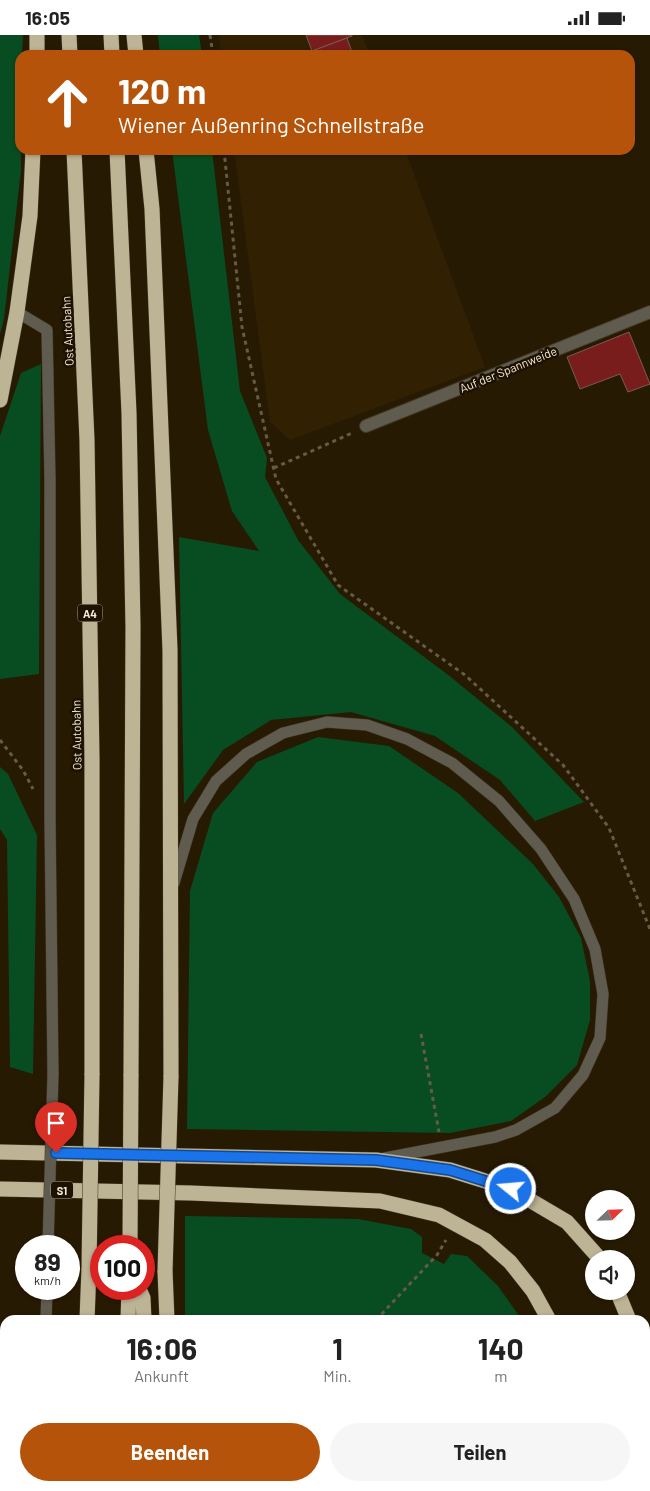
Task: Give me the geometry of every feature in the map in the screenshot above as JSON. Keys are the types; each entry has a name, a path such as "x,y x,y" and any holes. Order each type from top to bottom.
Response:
{"highway":[{"path":"37,35 37,50"},
{"path":"69,35 70,50"},
{"path":"111,35 112,50"},
{"path":"134,35 136,50"},
{"path":"0,400 17,312 30,216 33,155"},
{"name":"Ost Autobahn","path":"74,155 87,440 92,759 92,1075 87,1315"},
{"path":"117,155 129,413 133,617 130,1235"},
{"path":"147,155 152,209 170,650 170,1077 165,1271 167,1315"},
{"path":"0,1152 376,1160 450,1170 511,1189 567,1222 592,1250"},
{"name":"S1","path":"0,1189 380,1201 439,1215 456,1224"},
{"path":"456,1224 485,1239 510,1262 534,1291 546,1315"},
{"path":"128,1315 129,1300"},
{"path":"143,1300 144,1315"},
{"path":"621,1300 627,1315"}],"street":[{"name":"Auf der Spannweide","path":"366,427 650,312"}],"lane":[{"path":"17,312 47,330 50,481 50,819 53,1075 48,1235"},
{"path":"170,894 193,819 216,781 246,754 283,733 327,722 367,725 407,739 452,763 499,801 541,849 574,899 595,949 603,994 600,1038 583,1075 555,1108 516,1130 502,1135 376,1160"},
{"path":"46,1315 47,1300"}],"path":[{"path":"210,35 212,50"},
{"path":"225,155 242,327 276,479 338,585 465,675 563,765 609,828 650,929"},
{"path":"274,469 366,427"},
{"path":"0,740 23,770 50,819"},
{"path":"421,1034 442,1147"},
{"path":"381,1315 437,1255 456,1224"}],"shaded area":[{"path":"219,35 362,35 368,50 220,50"},
{"path":"235,155 407,155 485,367 290,440 270,422"}],"green space":[{"path":"0,35 23,35 22,50 15,50 15,155 21,155 21,170 4,319 0,334"},
{"path":"158,35 199,35 201,50 160,50"},
{"path":"173,155 213,155 240,391 267,458 265,477 298,540 340,594 447,674 512,727 584,802 535,821 500,780 435,736 351,712 271,720 223,750 184,804 179,537 259,551 232,511 208,430"},
{"path":"41,364 39,674 0,679 0,436 21,373"},
{"path":"318,737 389,746 458,793 533,864 559,897 581,938 590,981 590,1020 577,1065 545,1097 511,1121 450,1133 187,1129 190,891 213,813 257,762"},
{"path":"0,767 8,774 37,835 33,1074 10,1067 7,840 0,829"},
{"path":"185,1216 358,1219 411,1229 422,1237 422,1253 444,1264 451,1254 467,1256 498,1286 518,1315 185,1315"}],"building":[{"path":"306,35 352,35 315,50 312,50"},
{"path":"347,38 351,50 315,50"},
{"path":"629,332 650,384 628,392 620,374 580,389 567,357"}],"route":[{"path":"56,1153 376,1160 450,1170 511,1189"}]}
